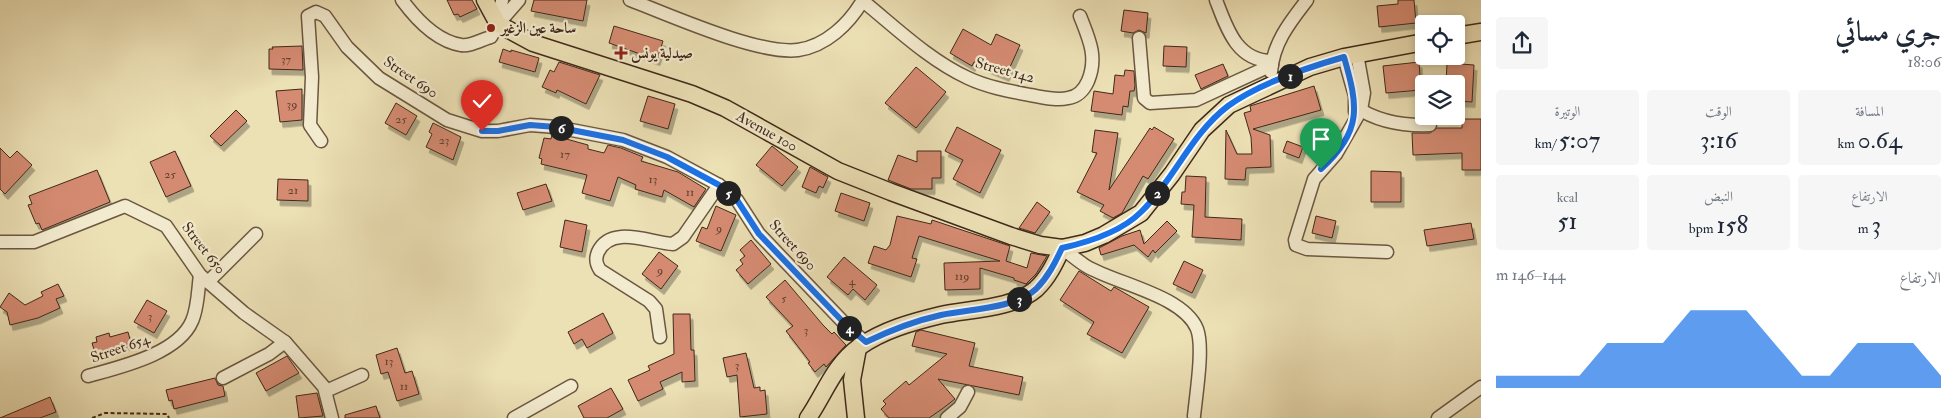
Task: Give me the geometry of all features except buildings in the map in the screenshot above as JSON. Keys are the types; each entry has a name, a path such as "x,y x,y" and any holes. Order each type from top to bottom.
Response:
{"main road":[{"path":"484,0 498,24"},
{"name":"Avenue 100","path":"498,24 533,43 692,94 725,108 838,171 1021,239 1040,245 1062,248"},
{"path":"1465,35 1481,32"},
{"path":"808,418 832,374 862,345 898,327 941,315 1018,300 1034,290 1049,274 1062,248 1085,243 1104,235 1141,213 1172,174 1202,130 1229,105 1310,67 1351,56 1415,44"},
{"path":"856,418 852,380 862,345"}],"street":[{"path":"402,0 412,13 437,36 462,46 491,37 498,24 520,0"},
{"path":"498,24 502,0"},
{"path":"630,0 708,30 757,45 782,50 798,50 826,40 839,30 863,0"},
{"name":"Street 142","path":"863,0 942,62 968,78 1002,90 1057,99 1067,99 1080,93 1086,86 1093,65 1091,46 1080,16"},
{"path":"1216,0 1226,25 1246,55 1259,61 1272,63"},
{"path":"1271,84 1272,63 1285,29 1307,0"},
{"name":"Street 690","path":"321,142 310,124 312,77 308,16 316,12 325,16 347,47 379,78 446,120 482,131 498,131 530,125 556,127 623,140 667,157 719,185 737,200 759,234 847,326 862,345"},
{"path":"1139,38 1144,98 1150,103 1196,100 1272,63"},
{"path":"1351,56 1357,111 1339,150 1314,179 1294,240 1296,245 1307,250 1387,252"},
{"path":"1357,111 1390,122 1415,124"},
{"path":"660,337 656,309 649,301 600,270 596,265 596,256 600,249 616,238 626,237 673,244 683,237 719,185"},
{"name":"Street 650","path":"0,242 34,242 125,206 166,226 204,278 244,313 285,342 313,373 326,391 332,418"},
{"path":"204,278 256,234"},
{"path":"1062,248 1087,266 1160,298 1191,318 1199,340 1194,416"},
{"name":"Street 654","path":"88,376 137,362 147,356 160,352 180,336 192,321 204,278"},
{"path":"223,378 269,354 285,342"},
{"path":"326,391 362,376"},
{"path":"514,418 572,386"},
{"path":"1438,418 1481,387"},
{"path":"947,418 960,407 968,392"}],"path":[{"path":"92,418 105,413 167,414 169,418"}],"place":[{"name":"ساحة عين الزغير","path":"491,28"},
{"name":"صيدلية يونس","path":"621,53"}],"route":[{"path":"482,131 498,131 530,125 556,127 623,140 667,157 719,185 737,200 759,234 847,326 866,342 898,327 941,315 980,309 1018,300 1034,290 1049,274 1062,248 1085,243 1104,235 1141,213 1172,174 1202,130 1229,105 1310,67 1344,57 1355,96 1355,117 1342,146 1321,169"}]}
